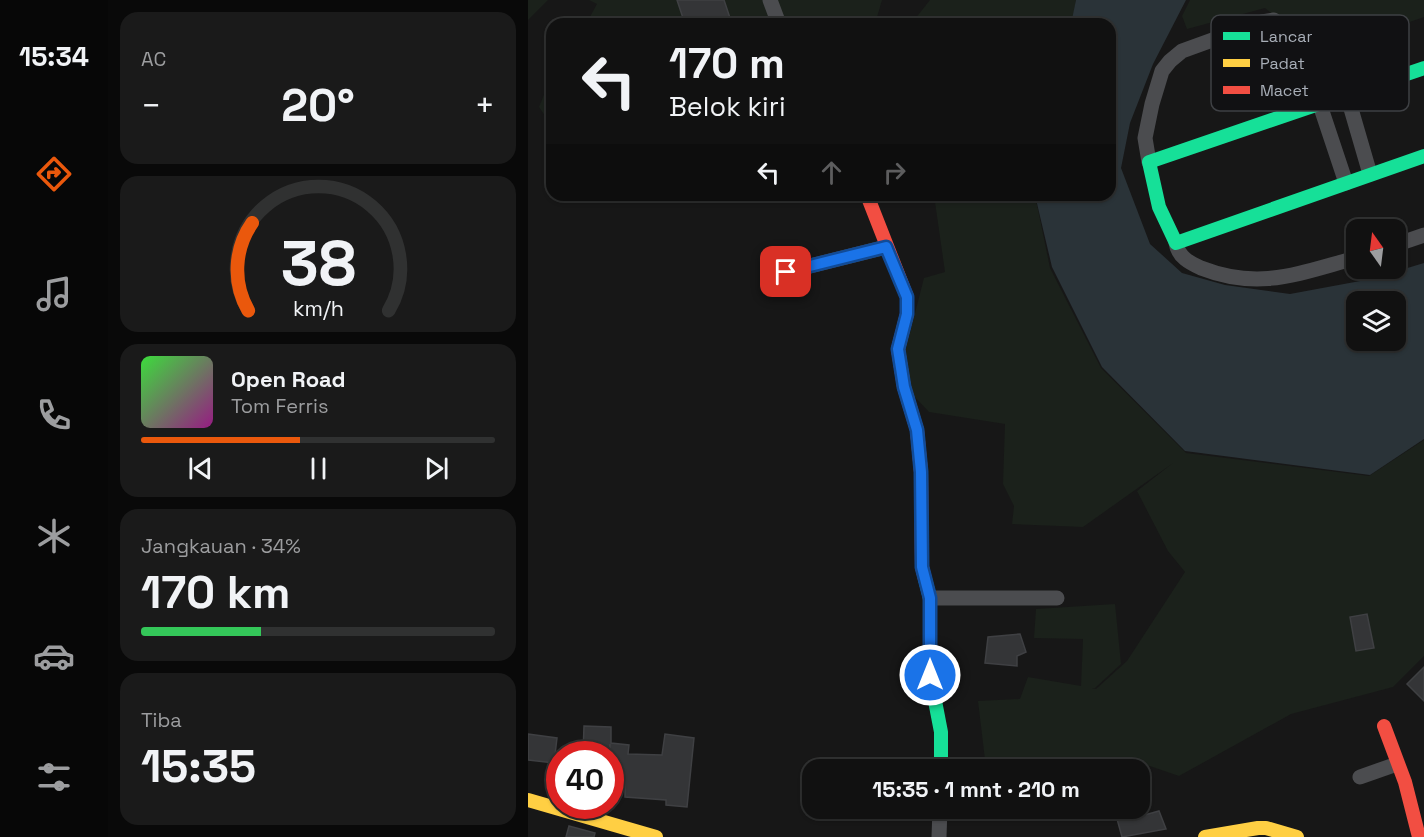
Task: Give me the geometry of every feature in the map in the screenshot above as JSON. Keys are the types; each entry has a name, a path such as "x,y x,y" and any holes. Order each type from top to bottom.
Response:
{"street":[{"path":"770,0 777,18"},
{"path":"1211,40 1182,51 1162,71 1145,138 1159,207 1177,249 1191,264 1224,277 1275,279 1346,261"},
{"path":"1409,73 1424,68"},
{"path":"1149,162 1302,111"},
{"path":"1328,111 1346,183"},
{"path":"1352,111 1370,174"},
{"path":"1176,243 1424,156"},
{"path":"869,201 907,297 907,314 898,349 904,387 917,430 921,472 922,567 930,598 930,675 941,732 941,759"},
{"path":"1406,241 1424,235"},
{"path":"786,272 886,247"},
{"path":"930,598 1058,598"},
{"path":"1384,726 1405,782 1419,837"},
{"path":"1360,777 1397,764"},
{"path":"528,800 656,837"},
{"path":"939,837 940,819"},
{"path":"1205,837 1258,828 1297,837"}],"shaded area":[{"path":"528,0 548,0 528,20"},
{"path":"589,0 882,0 877,18 589,18 597,4"},
{"path":"930,0 1076,0 1073,18 916,18"},
{"path":"1076,0 1186,0 1153,64 1130,123 1121,168 1150,244 1182,273 1225,285 1290,294 1371,279 1406,279 1406,268 1424,263 1424,439 1370,475 1185,451 1102,367 1052,267 1036,201 1116,201 1116,18 1072,18"},
{"path":"1190,0 1424,0 1424,17 1409,22 1409,15 1274,15 1265,8 1239,15 1211,15 1211,23 1187,29 1182,16"},
{"path":"546,90 546,117 539,107"},
{"path":"935,201 1036,201 1050,268 1101,368 1186,453 1369,476 1424,440 1424,656 1393,687 1291,714 1179,776 1150,766 1150,759 985,759 978,701 1020,699 1028,677 1081,686 1083,639 1034,638 1036,609 1115,604 1121,664 1095,688 1092,688 1096,689 1127,661 1185,572 1168,551 1137,491 1173,463 1083,527 1012,524 1014,506 1003,484 1005,424 929,412 909,391 903,360 924,278 945,272"}],"building":[{"path":"677,0 724,0 730,18 683,18"},
{"path":"1367,614 1374,648 1356,651 1350,617"},
{"path":"1020,634 1026,652 1017,656 1017,666 985,663 988,637"},
{"path":"1424,667 1424,701 1407,684"},
{"path":"584,726 611,727 611,741 583,741"},
{"path":"528,734 557,738 557,741 546,741 546,762 528,760"},
{"path":"665,734 694,738 687,807 666,805 666,800 625,797 624,744 629,745 628,754 662,755"},
{"path":"1159,811 1166,829 1122,837 1117,819 1150,819 1150,814"},
{"path":"569,826 595,833 594,837 566,837"}],"traffic: fast":[{"path":"1409,73 1424,68"},
{"path":"1298,111 1149,162 1159,207 1176,243 1424,156"},
{"path":"925,579 930,598 930,675 941,732 941,759"}],"traffic: slow":[{"path":"528,800 656,837"},
{"path":"1205,837 1258,828 1297,837"}],"traffic: jam":[{"path":"869,201 907,297 907,314 898,349 904,387 917,430 921,472 922,567 925,579"},
{"path":"1384,726 1405,782 1419,837"}],"route":[{"path":"786,272 886,247 907,297 907,314 898,349 904,387 917,430 921,472 922,567 930,598 930,675"}]}
